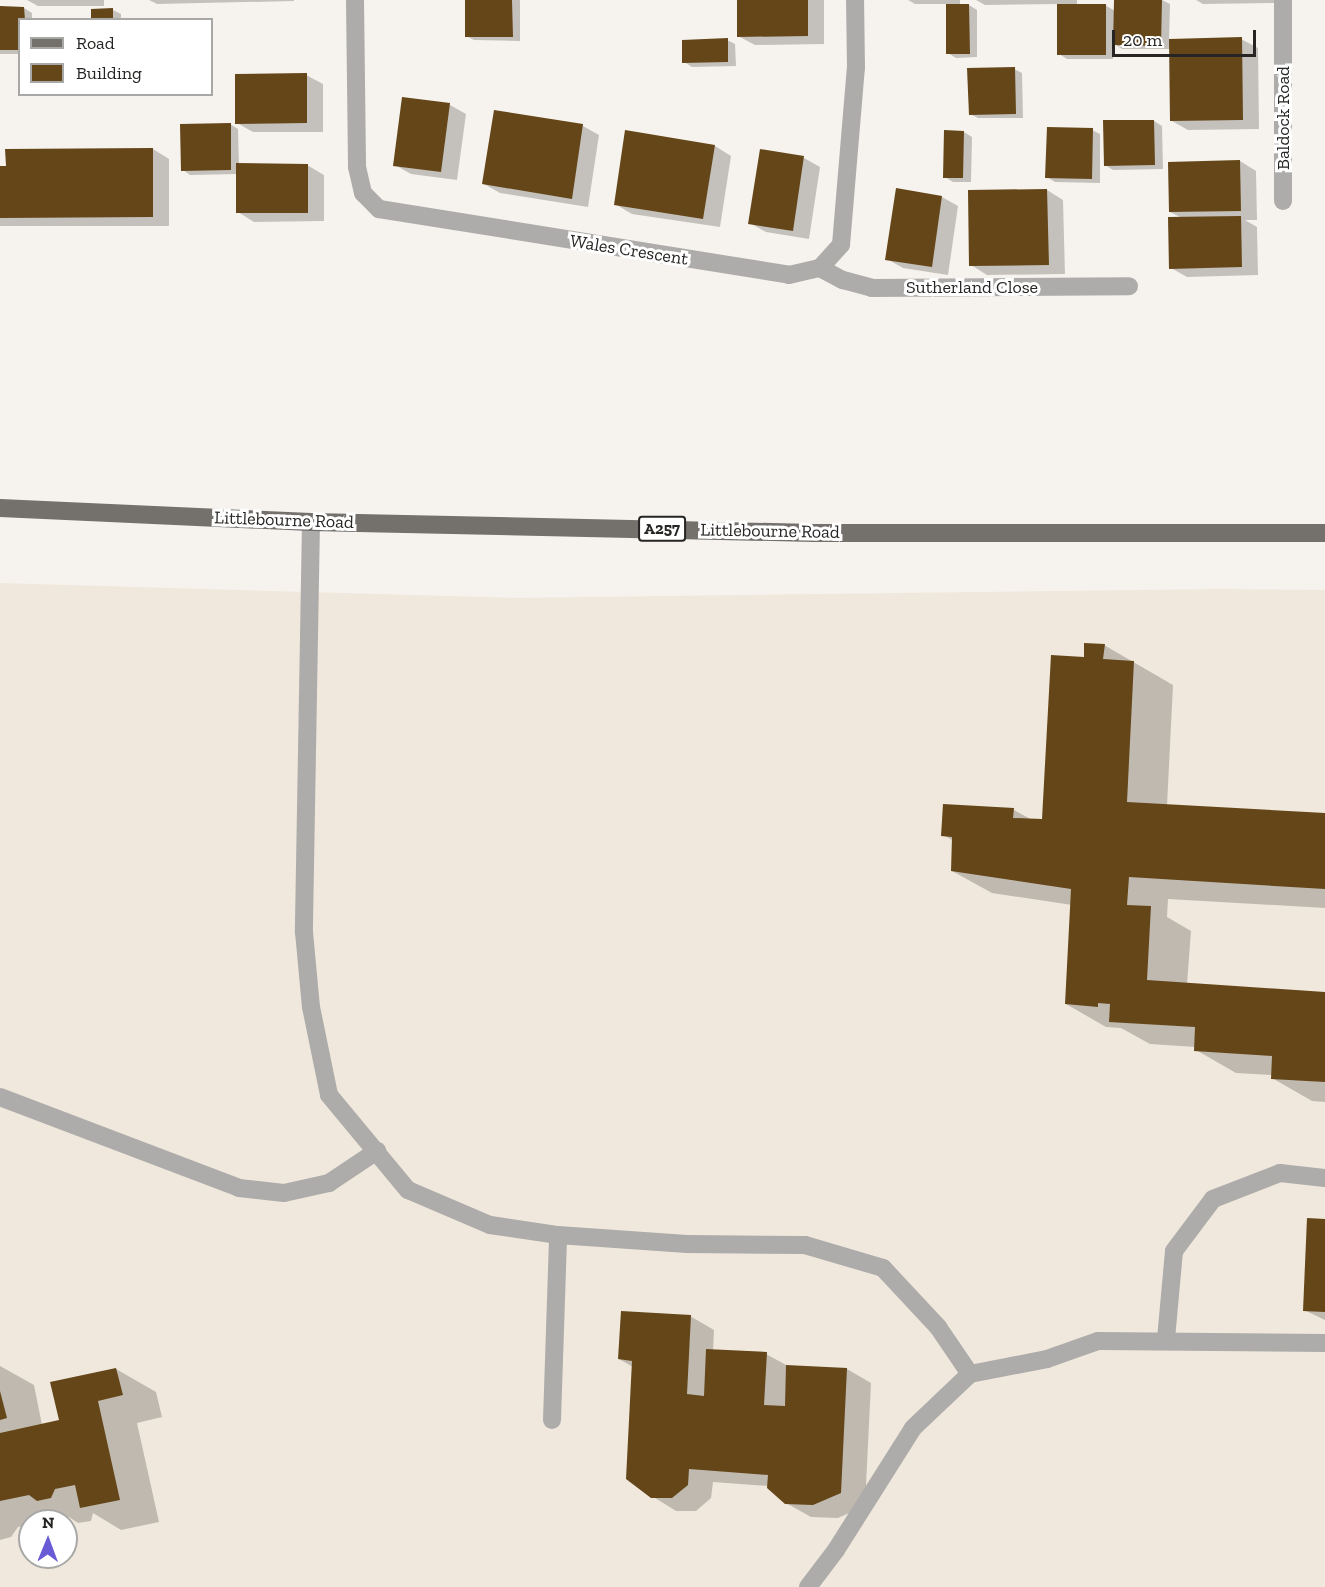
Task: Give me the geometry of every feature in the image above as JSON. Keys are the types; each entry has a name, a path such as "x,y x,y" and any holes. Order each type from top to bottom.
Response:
{"main road":[{"name":"Littlebourne Road","path":"0,508 311,522 814,533 1325,533"}],"street":[{"name":"Wales Crescent","path":"355,0 357,167 363,194 379,209 789,275 820,268"},
{"path":"820,268 841,245 856,68 855,0"},
{"name":"Baldock Road","path":"1283,0 1283,201"},
{"name":"Sutherland Close","path":"820,268 843,280 872,288 1129,286"},
{"path":"311,522 304,932 311,1007 329,1095 408,1190 490,1224 558,1234 687,1244 805,1245 883,1268 938,1327 970,1374"},
{"path":"0,1097 239,1188 284,1193 329,1183 377,1151"},
{"path":"1166,1339 1174,1251 1213,1198 1280,1173 1325,1178"},
{"path":"552,1420 558,1234"},
{"path":"808,1587 836,1550 913,1428 970,1374 1047,1359 1098,1341 1166,1339 1325,1343"}],"shaded area":[{"path":"0,583 515,598 1221,589 1325,590 1325,1587 0,1587"}],"building":[{"path":"465,0 512,0 513,37 465,37"},
{"path":"737,0 808,0 808,36 737,37"},
{"path":"1114,0 1162,0 1161,46 1113,45"},
{"path":"946,4 969,4 970,54 946,54"},
{"path":"1057,4 1106,4 1106,55 1057,55"},
{"path":"0,6 24,7 25,18 18,18 18,50 0,50"},
{"path":"113,8 113,18 91,18 91,9"},
{"path":"1242,37 1243,120 1170,121 1169,39"},
{"path":"728,38 728,62 682,63 682,40"},
{"path":"1015,67 1016,114 969,115 967,68"},
{"path":"307,73 307,123 235,124 235,74"},
{"path":"402,97 450,103 441,172 393,166"},
{"path":"494,110 583,124 572,199 482,184"},
{"path":"1103,120 1154,120 1155,165 1104,166"},
{"path":"231,123 231,170 181,171 180,124"},
{"path":"1047,127 1093,128 1092,179 1045,178"},
{"path":"625,130 715,145 703,219 614,205"},
{"path":"944,130 964,131 963,178 943,178"},
{"path":"153,148 153,217 0,218 0,166 6,166 5,149"},
{"path":"760,149 804,156 793,231 748,224"},
{"path":"1240,160 1241,211 1169,212 1168,162"},
{"path":"236,163 308,164 308,213 236,213"},
{"path":"896,188 942,196 932,267 885,260"},
{"path":"1047,189 1049,265 969,266 968,190"},
{"path":"1241,216 1242,267 1169,269 1168,217"},
{"path":"1084,643 1105,644 1103,659 1134,661 1127,802 1325,813 1325,889 1129,877 1127,905 1151,906 1147,980 1325,992 1325,1082 1271,1079 1272,1056 1194,1051 1195,1027 1109,1022 1110,1004 1098,1003 1098,1007 1065,1004 1071,889 951,871 952,837 941,836 943,804 1014,808 1013,818 1042,819 1051,655 1084,657"},
{"path":"1307,1218 1325,1219 1325,1312 1303,1311"},
{"path":"621,1311 691,1315 687,1394 704,1396 706,1349 767,1352 764,1405 785,1406 786,1365 847,1368 841,1493 813,1505 785,1504 767,1488 768,1475 689,1469 688,1485 672,1498 651,1498 626,1479 632,1361 618,1359"},
{"path":"116,1368 123,1395 98,1401 120,1500 80,1508 75,1485 55,1489 51,1498 37,1501 29,1495 0,1501 0,1433 59,1420 50,1382"},
{"path":"0,1391 7,1418 0,1420"}]}
